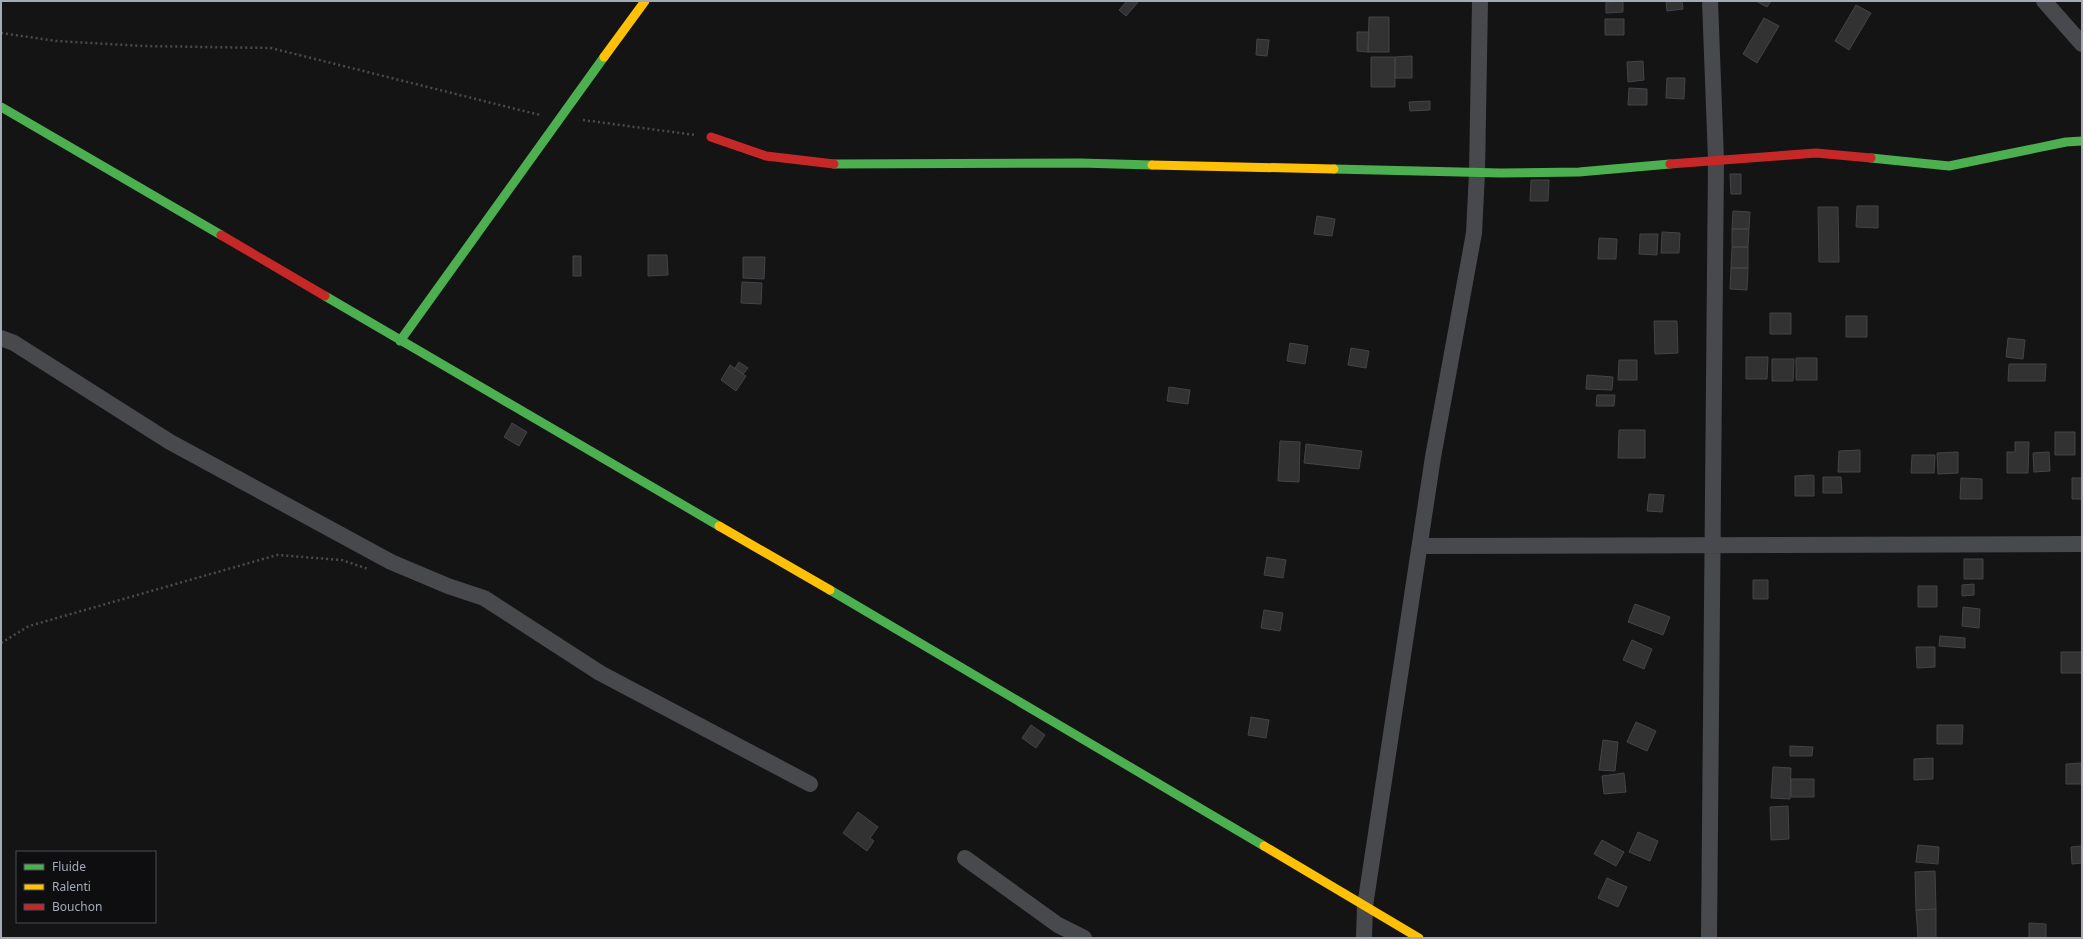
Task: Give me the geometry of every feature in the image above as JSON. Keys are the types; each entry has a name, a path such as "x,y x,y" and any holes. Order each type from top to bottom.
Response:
{"street":[{"path":"400,341 644,1"},
{"path":"1364,938 1365,906 1433,457 1474,233 1477,173 1480,1"},
{"path":"1709,938 1716,160 1710,1"},
{"path":"2044,1 2082,44"},
{"path":"1,107 400,341 816,582 1419,938"},
{"path":"711,137 766,156 834,164 1088,163 1477,173 1579,172 1816,153 1949,166 2082,140"},
{"path":"1,338 14,342 170,442 391,562 448,586 484,598 600,673 810,784"},
{"path":"1420,546 2082,544"},
{"path":"965,858 1058,925 1084,938"}],"path":[{"path":"1,33 64,42 144,46 271,48 538,115 634,125 711,137"},
{"path":"1,643 29,626 277,554 342,560 375,571"}],"building":[{"path":"1127,1 1139,1 1126,16 1119,10"},
{"path":"1623,1 1623,12 1606,13 1606,2"},
{"path":"1666,1 1682,1 1683,9 1667,11"},
{"path":"1756,1 1771,1 1767,7"},
{"path":"1856,5 1871,13 1849,50 1835,41"},
{"path":"1369,17 1389,17 1389,52 1368,52"},
{"path":"1764,18 1779,26 1757,63 1743,54"},
{"path":"1605,19 1624,19 1624,35 1605,35"},
{"path":"1357,32 1369,32 1368,52 1357,51"},
{"path":"1257,39 1269,40 1267,56 1256,55"},
{"path":"1412,56 1412,78 1395,78 1395,57"},
{"path":"1371,57 1395,57 1395,87 1371,87"},
{"path":"1643,61 1644,80 1628,82 1627,62"},
{"path":"1667,78 1685,78 1684,99 1666,98"},
{"path":"1629,88 1647,89 1647,105 1628,105"},
{"path":"1430,101 1430,110 1410,111 1409,102"},
{"path":"1730,174 1741,174 1741,194 1731,194"},
{"path":"1531,180 1549,180 1548,201 1530,201"},
{"path":"1857,206 1878,206 1878,228 1856,227"},
{"path":"1818,207 1838,207 1839,262 1819,262"},
{"path":"1733,211 1750,212 1749,229 1732,229"},
{"path":"1317,216 1335,219 1332,236 1314,234"},
{"path":"1732,229 1749,229 1748,247 1732,247"},
{"path":"1662,232 1680,233 1679,253 1661,253"},
{"path":"1640,234 1658,234 1657,255 1639,254"},
{"path":"1599,238 1617,239 1616,259 1598,259"},
{"path":"1732,247 1748,247 1748,268 1731,268"},
{"path":"648,255 667,255 668,275 648,276"},
{"path":"573,256 581,256 581,276 573,276"},
{"path":"743,257 765,257 764,279 743,278"},
{"path":"1731,268 1748,268 1747,290 1730,289"},
{"path":"742,282 762,283 761,304 741,303"},
{"path":"1770,313 1791,313 1791,334 1770,334"},
{"path":"1846,316 1867,316 1867,337 1846,337"},
{"path":"1654,321 1677,321 1678,353 1655,354"},
{"path":"2008,338 2025,340 2023,359 2006,357"},
{"path":"1290,343 1308,346 1305,364 1287,361"},
{"path":"1351,348 1369,351 1366,368 1348,365"},
{"path":"1746,357 1768,357 1767,379 1746,379"},
{"path":"1796,358 1817,358 1817,380 1796,380"},
{"path":"1772,359 1794,359 1793,381 1772,381"},
{"path":"1619,360 1637,360 1637,380 1618,380"},
{"path":"739,362 748,368 743,374 735,368"},
{"path":"2009,364 2046,364 2045,381 2008,381"},
{"path":"730,365 746,376 736,391 721,380"},
{"path":"1587,375 1613,377 1612,390 1586,389"},
{"path":"1169,387 1190,390 1188,404 1167,401"},
{"path":"1597,395 1615,395 1614,406 1596,406"},
{"path":"512,423 527,432 519,446 504,437"},
{"path":"1619,430 1645,430 1645,458 1618,458"},
{"path":"2055,432 2075,432 2075,455 2055,455"},
{"path":"1280,441 1300,442 1299,482 1278,481"},
{"path":"2015,442 2029,442 2028,473 2007,473 2007,452 2015,452"},
{"path":"1306,444 1362,451 1359,469 1304,463"},
{"path":"1860,450 1860,472 1838,472 1839,451"},
{"path":"1958,452 1958,473 1938,474 1937,453"},
{"path":"2049,452 2050,471 2034,472 2033,453"},
{"path":"1912,455 1935,455 1934,473 1911,473"},
{"path":"1795,476 1814,476 1814,496 1795,496"},
{"path":"1823,477 1841,477 1842,493 1823,493"},
{"path":"1961,478 1982,479 1982,499 1960,499"},
{"path":"2072,478 2082,478 2082,499 2072,499"},
{"path":"1649,494 1664,495 1662,512 1647,511"},
{"path":"1267,557 1286,560 1283,578 1264,575"},
{"path":"1964,559 1983,559 1983,579 1964,579"},
{"path":"1753,580 1768,580 1768,599 1753,599"},
{"path":"1974,584 1974,595 1962,596 1962,585"},
{"path":"1918,586 1937,586 1937,607 1918,607"},
{"path":"1635,604 1670,617 1663,635 1628,622"},
{"path":"1963,607 1980,609 1979,628 1962,626"},
{"path":"1264,610 1283,613 1280,631 1261,628"},
{"path":"1940,636 1965,638 1965,648 1939,646"},
{"path":"1632,640 1652,649 1644,669 1623,660"},
{"path":"1916,647 1935,647 1935,667 1917,668"},
{"path":"2061,652 2082,652 2082,673 2061,673"},
{"path":"1251,717 1269,720 1266,738 1248,735"},
{"path":"1636,722 1656,731 1647,751 1627,742"},
{"path":"1031,725 1045,735 1036,748 1022,738"},
{"path":"1937,725 1963,725 1962,744 1937,744"},
{"path":"1603,740 1618,742 1615,771 1599,770"},
{"path":"1790,746 1813,747 1812,756 1790,756"},
{"path":"1933,758 1933,779 1914,780 1914,759"},
{"path":"2082,763 2082,784 2066,784 2066,764"},
{"path":"1773,767 1791,768 1790,799 1771,798"},
{"path":"1624,773 1626,792 1604,794 1602,776"},
{"path":"1791,779 1814,779 1814,797 1791,797"},
{"path":"1788,806 1789,839 1771,840 1770,807"},
{"path":"858,812 878,827 870,838 874,841 867,851 843,833"},
{"path":"1638,832 1658,841 1650,861 1629,852"},
{"path":"1602,840 1624,852 1616,866 1594,854"},
{"path":"1918,845 1939,847 1938,864 1916,862"},
{"path":"2082,846 2082,863 2072,864 2071,847"},
{"path":"1935,871 1936,909 1916,910 1915,872"},
{"path":"1607,878 1627,887 1618,907 1598,898"},
{"path":"1936,909 1936,938 1918,938 1916,910"},
{"path":"2029,923 2046,924 2046,938 2029,938"}],"traffic: fast":[{"path":"400,341 604,57"},
{"path":"1,107 221,235"},
{"path":"1871,158 1949,166 2066,142 2082,141"},
{"path":"834,164 1080,163 1152,165"},
{"path":"1334,169 1501,173 1579,172 1670,164"},
{"path":"325,296 719,526"},
{"path":"830,590 1264,846"}],"traffic: slow":[{"path":"604,57 645,1"},
{"path":"1152,165 1334,169"},
{"path":"719,526 830,590"},
{"path":"1264,846 1419,938"}],"traffic: jam":[{"path":"711,137 766,156 834,164"},
{"path":"1670,164 1816,153 1871,158"},
{"path":"221,235 325,296"}]}
